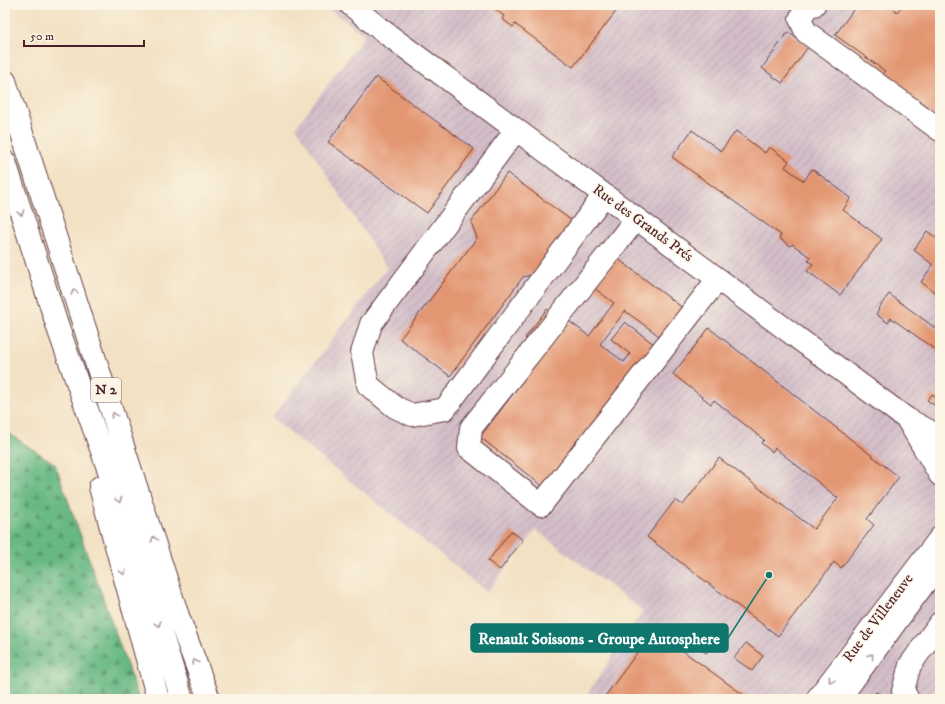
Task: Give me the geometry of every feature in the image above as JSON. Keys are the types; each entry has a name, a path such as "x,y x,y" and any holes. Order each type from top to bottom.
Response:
{"main road":[{"name":"Rue des Grands Prés","path":"351,5 379,28 907,419 940,437"},
{"path":"814,5 808,7 800,19 806,32 940,130"},
{"name":"N 2","path":"5,81 178,616 209,699"},
{"path":"516,130 371,324 362,353 368,385 395,407 412,415 445,409 604,195"},
{"name":"N 2","path":"5,162 59,331 114,485 182,699"},
{"path":"636,219 471,428 469,448 541,505 718,279"},
{"path":"59,331 158,699"},
{"name":"Rue des Grands Prés","path":"907,419 940,475"},
{"name":"Rue de Villeneuve","path":"817,699 940,538"},
{"path":"839,699 940,562"},
{"path":"908,699 903,691 910,664 940,623"}],"shaded area":[{"path":"323,5 940,5 940,699 584,699 643,611 536,530 487,592 272,418 387,268 296,127 365,35"}],"green space":[{"path":"5,431 55,464 139,699 5,699"}],"building":[{"path":"621,5 573,67 515,24 513,27 502,19 504,16 491,6"},
{"path":"857,5 864,5 870,9 873,5 888,5 897,12 903,5 940,5 940,120 881,76 885,71 835,35"},
{"path":"788,32 808,47 782,83 762,68"},
{"path":"376,77 474,149 427,213 328,142"},
{"path":"692,130 721,151 736,131 765,153 769,147 789,161 785,167 804,181 812,169 851,198 843,210 882,239 840,295 807,271 813,264 808,261 810,257 792,244 790,246 779,238 781,235 672,157"},
{"path":"507,173 576,224 542,272 523,277 450,376 400,339 477,238 471,222"},
{"path":"927,231 940,241 940,296 921,282 933,265 914,250"},
{"path":"617,258 684,309 662,338 625,311 600,344 624,362 630,354 611,339 625,322 655,345 547,490 480,437 569,321 589,336 614,303 594,288"},
{"path":"889,294 938,330 940,328 940,353 891,318 888,323 876,314"},
{"path":"547,309 552,313 530,342 525,338"},
{"path":"709,328 899,477 867,519 874,525 841,568 834,562 778,636 647,537 675,500 683,505 719,458 814,529 838,498 775,448 772,452 761,443 764,440 714,400 711,404 673,374"},
{"path":"932,394 940,401 940,409 927,400"},
{"path":"511,531 523,540 500,570 488,561"},
{"path":"654,630 749,699 603,699"},
{"path":"700,636 712,646 706,653 694,644"},
{"path":"746,643 763,656 752,671 734,658"},
{"path":"876,692 881,695 878,699 870,699"}],"place":[{"name":"Renault Soissons - Groupe Autosphere","path":"769,575"}]}
